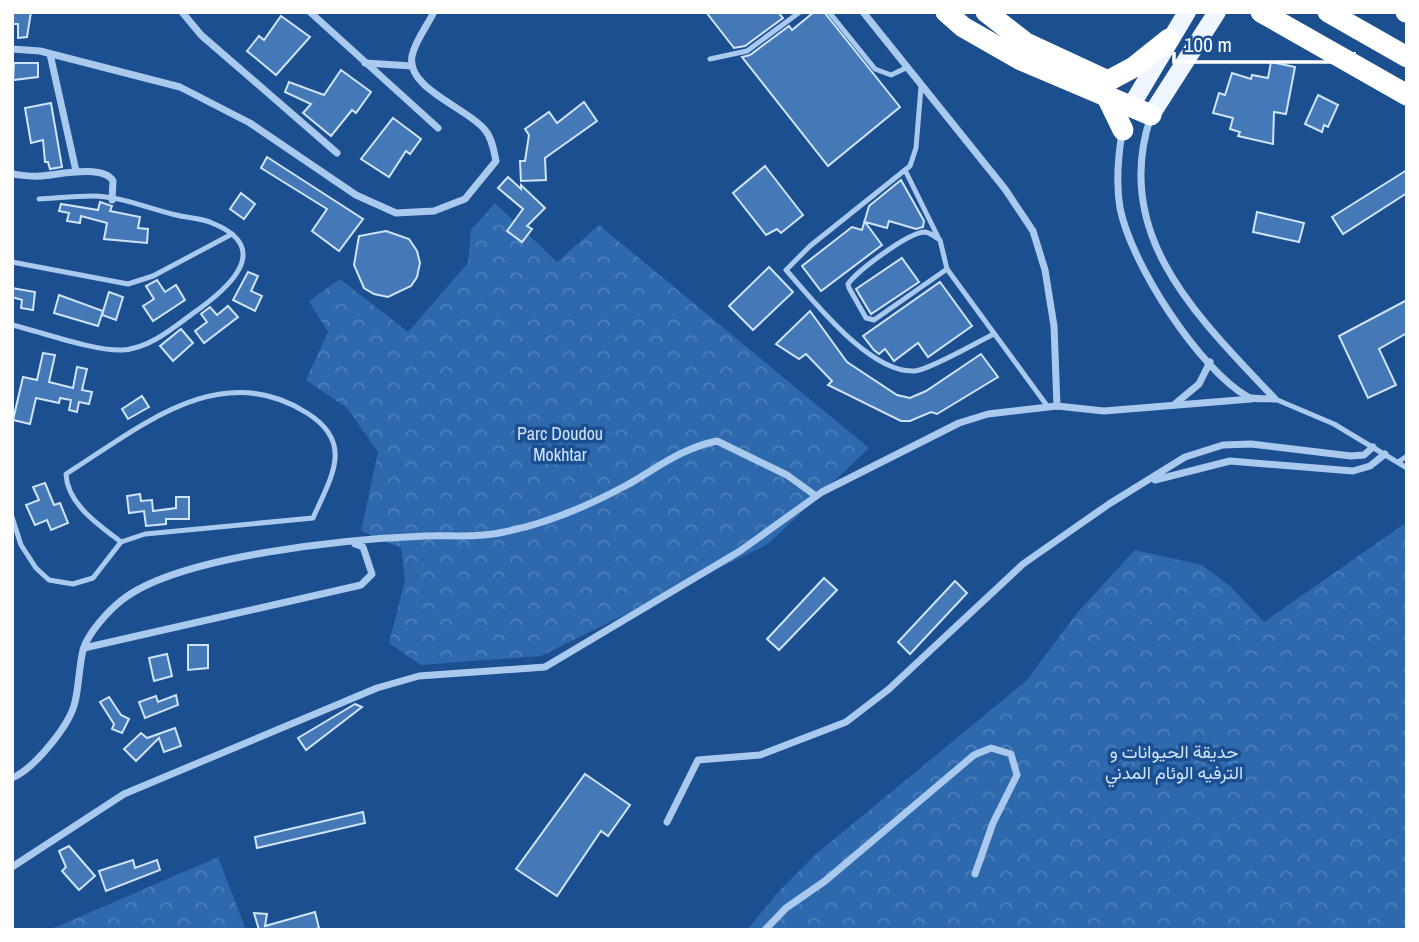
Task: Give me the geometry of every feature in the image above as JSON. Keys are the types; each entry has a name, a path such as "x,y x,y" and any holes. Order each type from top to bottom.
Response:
{"highway":[{"path":"946,12 963,27 1019,59 1106,87"},
{"path":"986,12 1026,43 1106,87 1154,109"},
{"path":"1261,12 1407,95"},
{"path":"1328,12 1407,57"},
{"path":"1106,87 1170,39"},
{"path":"1106,87 1123,130"}],"main road":[{"path":"1134,101 1186,12"},
{"path":"1154,109 1217,12"}],"street":[{"path":"182,12 201,35 338,153"},
{"path":"310,12 438,128"},
{"path":"12,49 50,54 180,87 250,123 363,199 396,213 434,211 465,200 496,161 486,131 468,112 423,84 412,66 415,49 434,12"},
{"path":"863,12 1005,189 1033,232 1045,270 1054,326 1057,406"},
{"path":"50,54 76,171"},
{"path":"365,63 412,66"},
{"path":"1134,101 1123,130 1118,190 1125,228 1151,285 1182,330 1210,362 1251,399"},
{"path":"1154,109 1145,140 1140,189 1153,240 1175,283 1192,306 1275,399"},
{"path":"12,174 39,177 76,171 105,173 112,177 112,200"},
{"path":"1174,404 1199,384 1210,362"},
{"path":"12,867 124,794 377,688 419,676 545,667 740,551 816,496 959,424 988,414 1057,406 1104,411 1275,399"},
{"path":"12,778 29,768 46,749 75,706 84,649 99,624 122,600 148,585 235,560 351,542 425,536 479,537 527,527 623,487 674,455 716,441 787,475 816,496"},
{"path":"667,822 698,760 760,755 846,722 889,689 1023,564 1099,511 1185,457 1223,445 1259,444 1351,456 1364,454 1373,447"},
{"path":"1147,482 1230,461 1353,471 1370,466 1385,454"},
{"path":"84,649 361,585 372,575 363,547 351,542"},
{"path":"765,930 786,908 825,881 974,755 997,748 1011,754 1017,775 993,823 975,874"}],"lane":[{"path":"710,59 747,51 800,12"},
{"path":"828,12 875,69 891,75 906,68"},
{"path":"921,87 913,160 905,170 810,246 786,270 860,346 881,362 897,369 917,371 994,334"},
{"path":"905,170 940,240 947,269 1048,407"},
{"path":"12,325 122,350 158,339 216,298 236,279 242,266 243,250 232,233 211,222 95,195 39,199"},
{"path":"940,240 925,232 905,240 858,273 848,284 866,318 874,320 947,269"},
{"path":"12,262 128,284 153,276 232,233"},
{"path":"12,517 21,545 36,568 50,580 73,584 93,578 121,542 145,534 313,518 332,474 337,447 328,429 309,414 267,394 240,390 168,410 66,474 69,492 88,514 121,542"},
{"path":"1275,399 1317,416 1407,468"},
{"path":"1398,462 1407,456"}],"green space":[{"name":"Parc Doudou Mokhtar","path":"495,203 557,262 599,225 869,448 768,544 541,656 421,665 389,643 405,580 401,548 361,531 378,452 347,408 306,380 328,332 309,301 340,279 408,332 468,263 471,230"},
{"name":"حديقة الحيوانات و الترفيه الوئام المدني","path":"1407,522 1407,930 747,930 779,891 815,855 1027,680 1077,613 1135,550 1202,565 1230,586 1264,622"},
{"path":"218,857 246,930 54,928"}],"building":[{"path":"12,12 31,12 27,37 18,38 18,24 12,24"},
{"path":"706,12 778,12 783,18 745,46 734,48"},
{"path":"814,12 824,12 900,107 828,166 742,57 750,55 789,26 792,30"},
{"path":"281,16 310,37 276,75 247,51 259,36 264,40"},
{"path":"1271,62 1295,67 1286,114 1274,112 1273,144 1238,136 1240,132 1230,129 1233,118 1213,113 1219,93 1225,95 1232,73 1251,79 1252,75 1268,78"},
{"path":"14,63 38,63 38,77 13,80"},
{"path":"341,70 371,92 356,113 352,110 331,136 303,113 311,104 285,92 289,82 324,95"},
{"path":"1318,95 1338,105 1328,127 1324,125 1322,132 1305,124"},
{"path":"584,102 597,121 545,158 546,180 521,181 520,161 525,161 529,135 525,129 549,112 557,123"},
{"path":"51,103 62,167 50,169 48,162 45,162 43,140 31,143 25,108"},
{"path":"393,118 421,139 410,154 406,151 389,177 361,159"},
{"path":"267,157 363,219 339,251 312,231 327,209 261,168"},
{"path":"765,166 803,215 781,233 777,229 766,235 733,193"},
{"path":"1407,170 1407,193 1343,234 1332,217"},
{"path":"508,177 521,189 521,185 545,208 527,226 532,229 522,242 507,231 523,209 498,188"},
{"path":"901,180 924,221 923,227 916,229 889,221 887,228 865,222 882,245 821,291 802,266 852,227 862,230 869,206"},
{"path":"241,193 255,204 244,219 230,209"},
{"path":"100,202 112,206 110,211 140,217 138,228 148,229 147,243 104,239 107,223 81,216 80,223 67,221 69,213 59,211 61,204 98,210"},
{"path":"1257,212 1304,223 1299,242 1253,232"},
{"path":"386,231 409,239 417,251 420,263 417,277 411,286 388,297 374,294 364,288 354,265 359,236"},
{"path":"902,258 919,282 871,314 856,289"},
{"path":"769,267 793,292 753,330 729,306"},
{"path":"248,272 258,276 251,291 262,296 255,311 233,300"},
{"path":"157,280 165,292 176,285 185,300 153,321 143,306 154,299 146,286"},
{"path":"940,282 972,326 928,357 918,343 894,361 885,349 879,354 874,350 863,336"},
{"path":"12,288 35,292 33,310 21,308 22,300 12,297"},
{"path":"109,292 123,297 116,320 102,315"},
{"path":"59,295 103,311 98,326 54,313"},
{"path":"1407,300 1407,333 1379,349 1396,385 1368,398 1339,336"},
{"path":"228,306 238,317 204,343 195,331 207,322 201,314 210,307 217,315"},
{"path":"810,311 847,362 897,395 910,398 926,391 981,354 998,377 937,414 931,412 910,421 901,421 828,385 832,381 806,354 799,359 776,344"},
{"path":"181,329 193,343 173,361 160,346"},
{"path":"43,353 55,355 49,382 73,388 77,367 87,369 82,390 92,392 89,404 79,402 77,412 69,410 71,400 60,398 59,403 36,398 30,424 13,420 23,377 37,380"},
{"path":"142,396 149,407 128,419 122,409"},
{"path":"45,483 54,505 60,503 68,523 51,530 47,520 35,525 26,505 39,500 33,487"},
{"path":"140,494 141,501 152,500 153,511 176,508 176,497 189,497 189,519 166,519 166,524 146,526 144,511 129,513 127,496"},
{"path":"824,578 837,590 779,650 767,639"},
{"path":"955,581 967,593 910,654 898,642"},
{"path":"188,645 208,645 208,668 188,670"},
{"path":"167,654 172,676 154,681 149,658"},
{"path":"176,695 178,705 145,718 139,702 156,696 158,702"},
{"path":"109,697 121,715 129,719 122,733 112,729 114,724 100,702"},
{"path":"355,704 362,707 306,750 298,738"},
{"path":"175,728 181,746 164,752 159,738 136,761 124,749 141,733 147,738"},
{"path":"585,774 630,805 608,836 601,831 557,896 516,869"},
{"path":"363,812 365,823 257,848 255,837"},
{"path":"69,846 95,876 79,890 62,871 66,867 59,851"},
{"path":"133,860 135,868 157,860 160,870 106,891 99,871"},
{"path":"315,912 319,928 313,930 259,930 254,913 267,914 265,926"}]}
